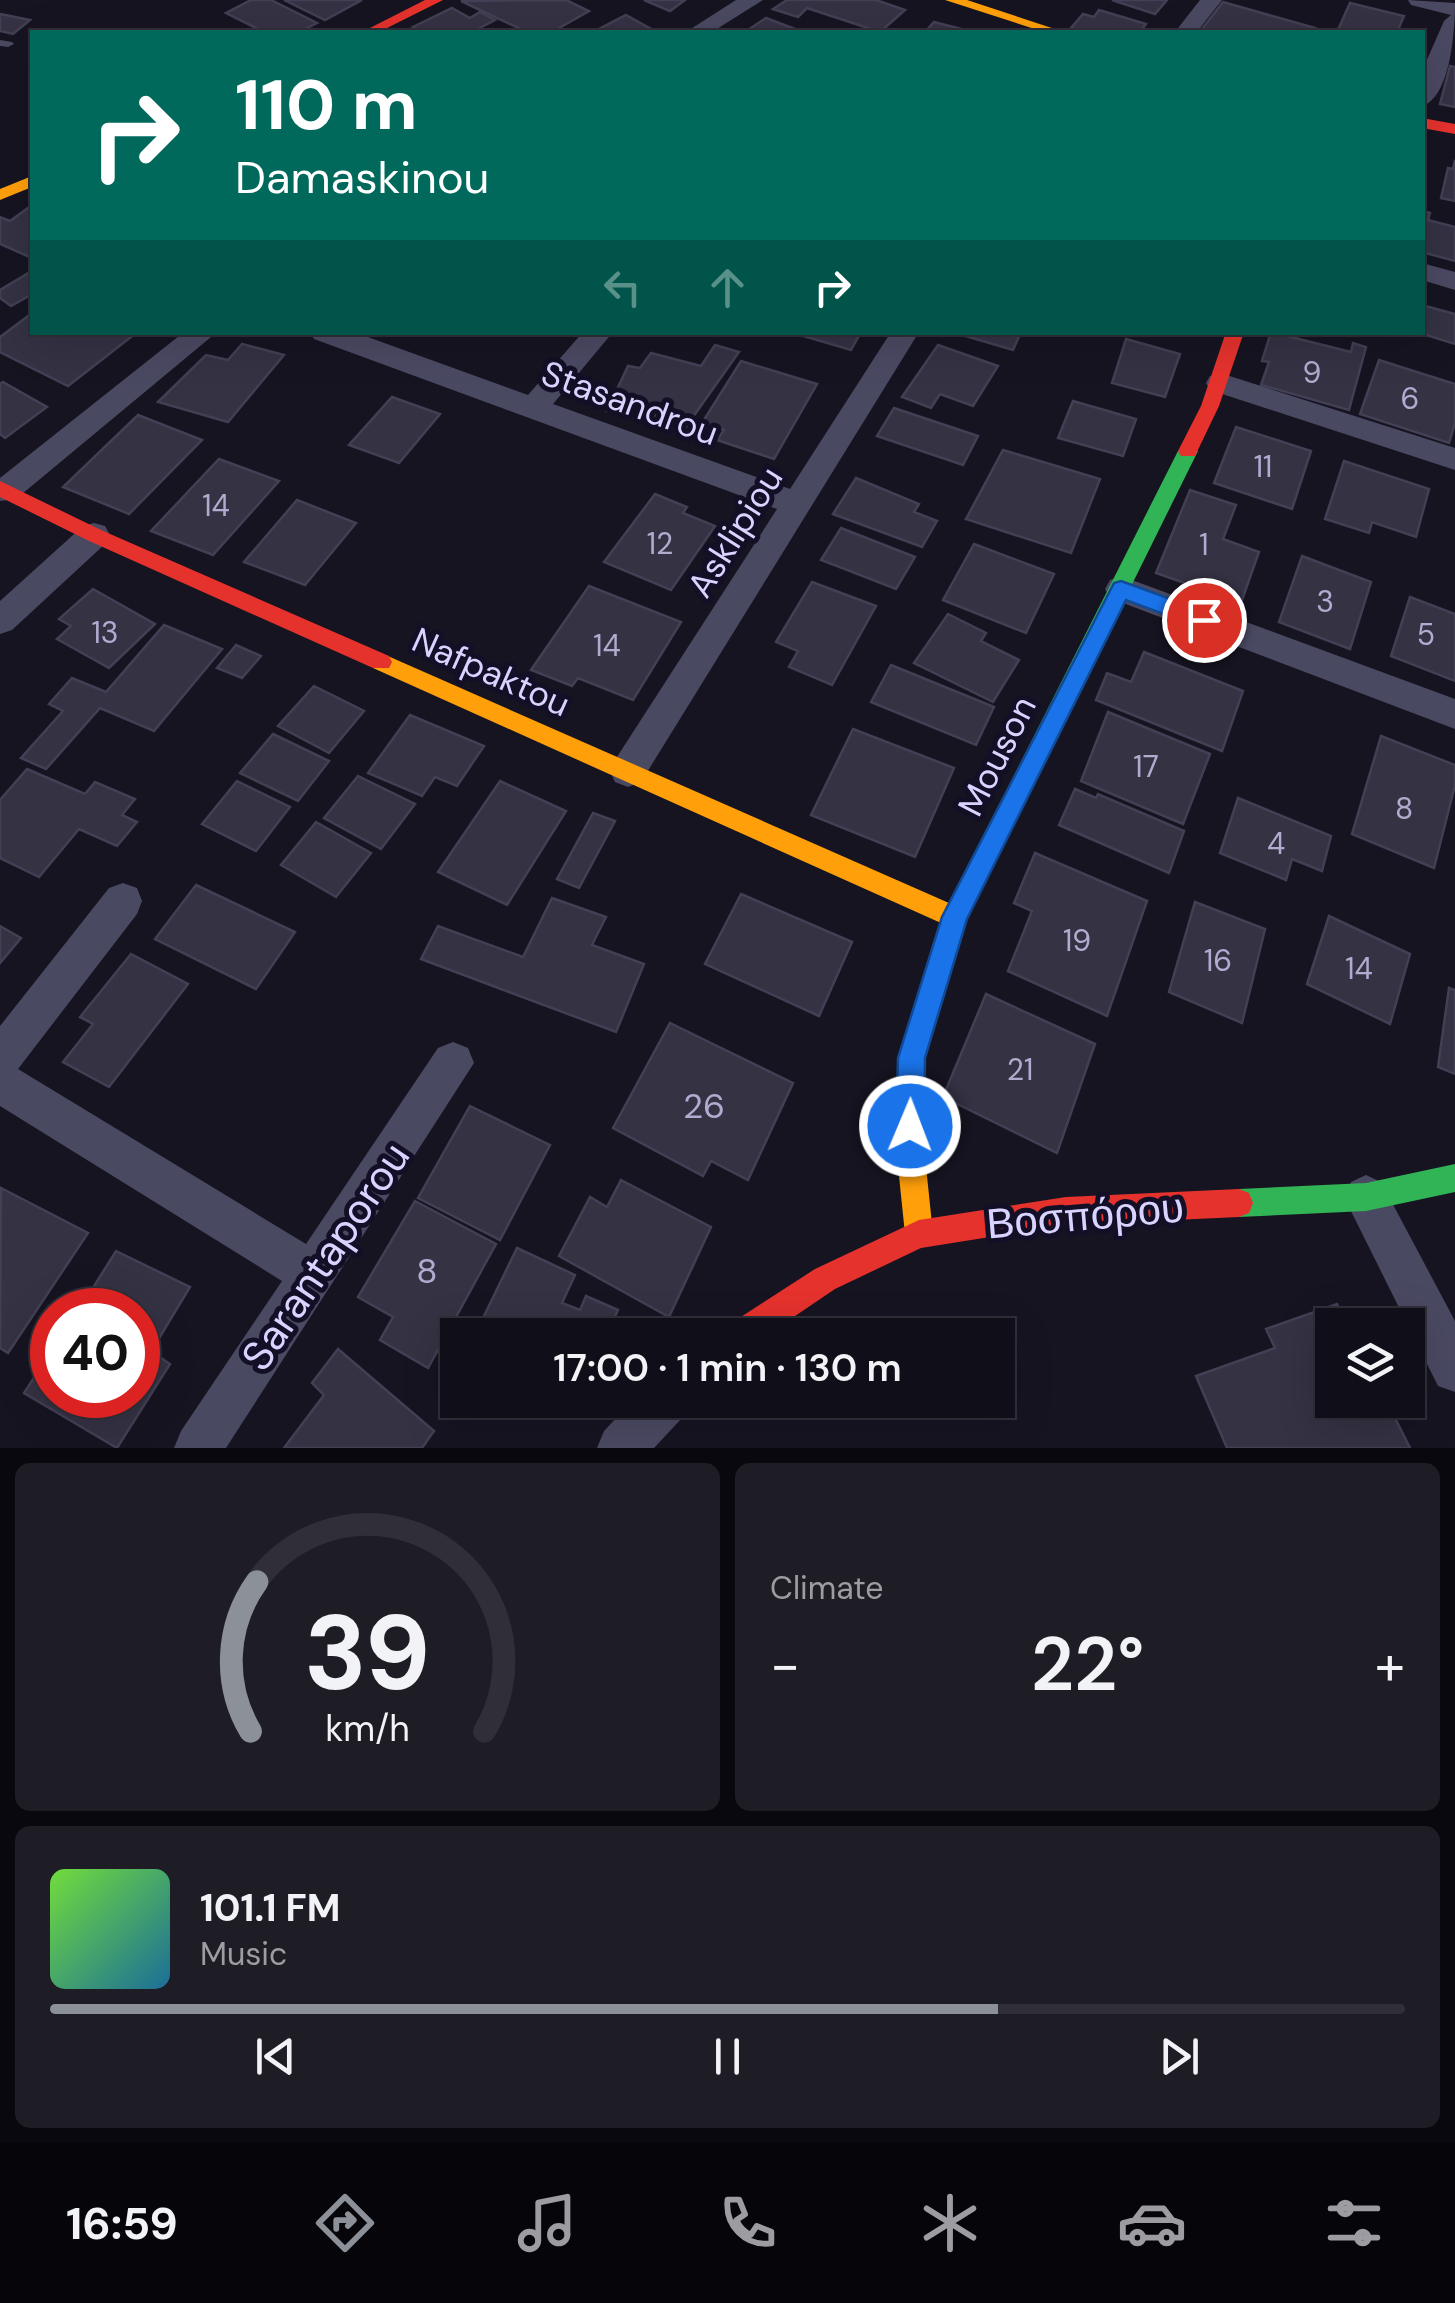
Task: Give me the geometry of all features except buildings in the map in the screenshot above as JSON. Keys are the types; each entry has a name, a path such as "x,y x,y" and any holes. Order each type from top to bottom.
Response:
{"street":[{"path":"373,30 436,0"},
{"path":"700,30 752,0"},
{"path":"954,0 1051,30"},
{"path":"1188,30 1211,0"},
{"path":"1419,0 1455,10"},
{"path":"1425,93 1455,21"},
{"path":"1425,124 1455,129"},
{"path":"0,194 30,181"},
{"path":"1425,273 1455,281"},
{"path":"3,490 199,335"},
{"name":"Stasandrou","path":"332,335 796,504"},
{"path":"534,408 595,335"},
{"name":"Asklipiou","path":"628,771 903,335"},
{"name":"Mouson","path":"919,1234 910,1147 912,1058 955,917 1220,383 1234,335"},
{"path":"1220,383 1455,459"},
{"name":"Nafpaktou","path":"3,490 94,535 955,917"},
{"path":"0,621 94,535"},
{"path":"1121,589 1455,714"},
{"path":"0,1059 123,900"},
{"name":"Sarantaporou","path":"198,1448 453,1064"},
{"path":"0,1082 313,1274"},
{"name":"Βοσπόρου","path":"766,1318 825,1279 919,1234 1066,1211 1366,1197 1455,1178"},
{"path":"1366,1197 1455,1370"},
{"path":"622,1448 650,1418"}],"traffic: fast":[{"path":"996,835 1188,451"},
{"path":"1239,1203 1366,1197 1455,1178"}],"traffic: slow":[{"path":"952,0 1050,30"},
{"path":"0,195 30,182"},
{"path":"381,662 955,917"},
{"path":"919,1234 910,1147 911,1058 955,917 996,835"}],"traffic: jam":[{"path":"373,30 436,0"},
{"path":"1425,124 1455,129"},
{"path":"1188,451 1210,406 1234,335"},
{"path":"0,488 94,535 381,662"},
{"path":"766,1318 825,1279 919,1234 1066,1211 1239,1203"}],"route":[{"path":"910,1126 912,1058 955,917 1121,589 1204,620"}]}
